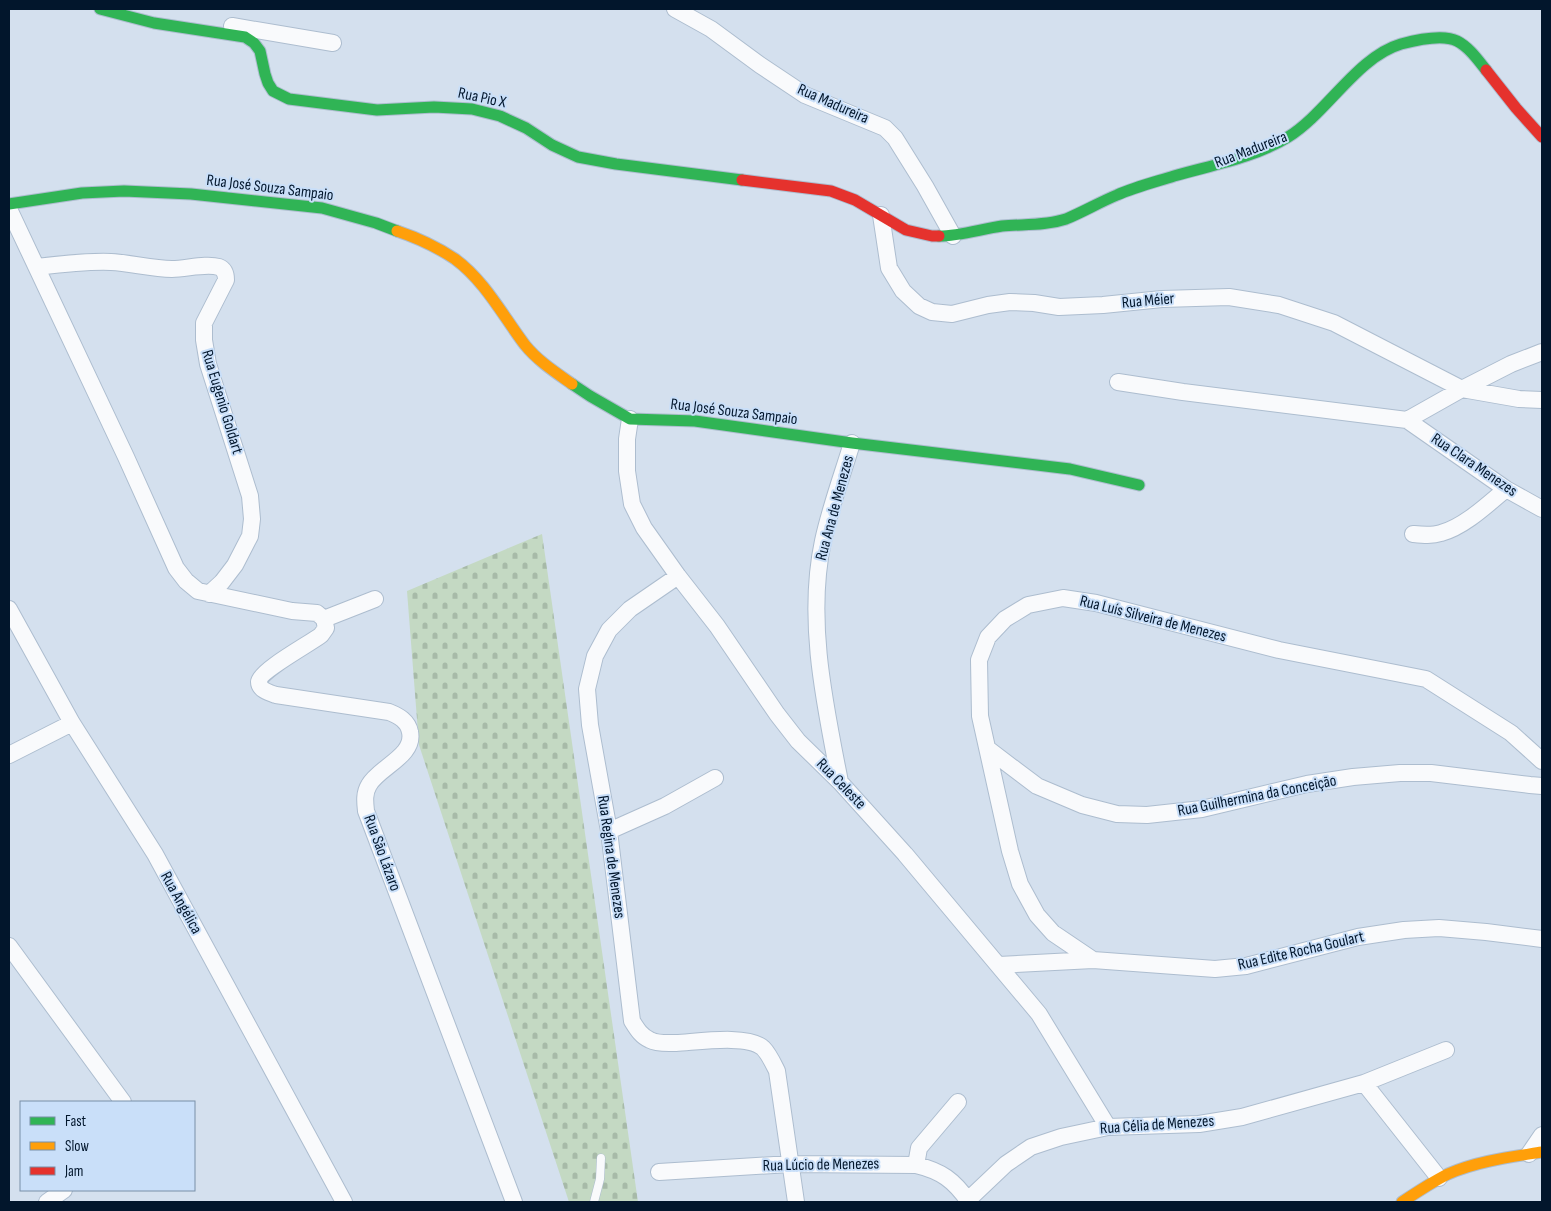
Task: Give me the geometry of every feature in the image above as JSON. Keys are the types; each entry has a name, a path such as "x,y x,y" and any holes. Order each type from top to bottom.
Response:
{"street":[{"name":"Rua Pio X","path":"100,9 125,17 245,37 254,43 260,51 268,84 273,91 288,99 377,110 434,107 472,109 500,116 578,157 616,164 831,191 855,200 881,215"},
{"name":"Rua Madureira","path":"674,9 710,28 806,95 885,128 895,138 953,236"},
{"path":"209,32 219,27 232,26 333,43"},
{"name":"Rua Madureira","path":"881,215 906,230 932,236 953,236 1003,226 1045,224 1065,219 1118,194 1234,160 1289,137 1310,121 1367,64 1399,45 1429,38 1455,40 1466,47 1542,137"},
{"name":"Rua José Souza Sampaio","path":"9,204 82,193 124,191 191,194 322,208 376,222 423,240 456,260 478,280 526,346 542,363 590,396 630,419 694,421 852,443 1070,469 1139,485"},
{"path":"9,209 176,568 186,582 198,591 209,594 292,612 317,613 324,619 375,599"},
{"name":"Rua Méier","path":"881,215 889,268 903,291 919,306 932,312 952,314 988,305 1010,302 1060,307 1229,296 1279,305 1334,323 1462,389 1519,399 1542,400"},
{"name":"Rua Eugenio Goldart","path":"37,267 77,262 97,262 172,269 210,266 224,271 226,280 204,322 204,340 208,364 250,496 252,520 250,536 235,565 222,582 209,594"},
{"path":"1118,382 1407,420 1511,364 1542,352"},
{"name":"Rua Celeste","path":"630,419 627,471 632,504 644,528 717,626 777,714 798,740 840,782 905,854 1039,1014 1108,1127"},
{"name":"Rua Clara Menezes","path":"1407,420 1506,489 1542,509"},
{"name":"Rua Ana de Menezes","path":"840,782 821,684 817,631 818,584 823,542 852,443"},
{"path":"1413,534 1428,535 1442,533 1471,517 1506,489"},
{"name":"Rua Regina de Menezes","path":"678,576 630,609 609,630 594,656 587,689 590,725 609,831 632,1021 640,1033 651,1042 739,1040 751,1041 762,1048 771,1059 777,1071 790,1164"},
{"name":"Rua Luís Silveira de Menezes","path":"1093,960 1053,933 1037,915 1020,884 1010,851 980,716 979,660 988,637 1005,619 1028,605 1063,598 1096,603 1279,650 1426,679 1511,733 1542,761"},
{"name":"Rua Angélica","path":"9,609 72,723 155,854 344,1202"},
{"name":"Rua São Lázaro","path":"324,619 326,628 322,635 263,674 259,682 260,687 276,695 389,712 399,716 409,727 412,738 406,750 374,777 368,786 365,798 366,811 514,1202"},
{"path":"9,756 72,723"},
{"name":"Rua Guilhermina da Conceição","path":"988,749 1037,786 1082,805 1117,814 1147,815 1202,809 1308,784 1353,777 1431,773 1542,786"},
{"path":"609,831 664,806 714,778"},
{"name":"Rua Edite Rocha Goulart","path":"999,965 1093,960 1215,969 1246,966 1358,938 1404,930 1439,928 1542,940"},
{"path":"9,946 122,1101"},
{"name":"Rua Célia de Menezes","path":"969,1201 1006,1164 1031,1147 1061,1137 1108,1127 1199,1124 1242,1117 1364,1083 1446,1050"},
{"path":"1364,1083 1439,1178"},
{"path":"916,1165 919,1148 958,1102"},
{"path":"1402,1202 1439,1178 1467,1167 1536,1153 1542,1135"},
{"path":"790,1164 796,1202"},
{"name":"Rua Lúcio de Menezes","path":"659,1172 790,1164 916,1165 934,1170 948,1178 969,1201"},
{"path":"46,1202 62,1191"}],"lane":[{"path":"594,1202 600,1179 602,1158"}],"green space":[{"path":"542,534 638,1202 569,1202 419,745 407,591"}],"traffic: fast":[{"path":"100,9 154,23 245,37 254,43 260,51 265,74 273,91 289,99 377,110 434,107 472,109 500,116 578,157 616,164 742,180"},
{"path":"939,236 963,234 1002,226 1042,224 1066,219 1131,190 1261,150 1288,137 1302,127 1370,61 1385,51 1401,44 1429,38 1451,39 1457,41 1473,54 1486,70"},
{"path":"9,204 82,193 124,191 191,194 322,208 397,231"},
{"path":"572,384 630,419 695,421 852,443 1070,469 1139,485"}],"traffic: slow":[{"path":"397,231 434,247 466,268 485,288 530,351 572,384"},
{"path":"1402,1202 1436,1180 1459,1170 1494,1160 1542,1152"}],"traffic: jam":[{"path":"1486,70 1542,137"},
{"path":"742,180 831,191 855,200 906,230 939,236"}]}
